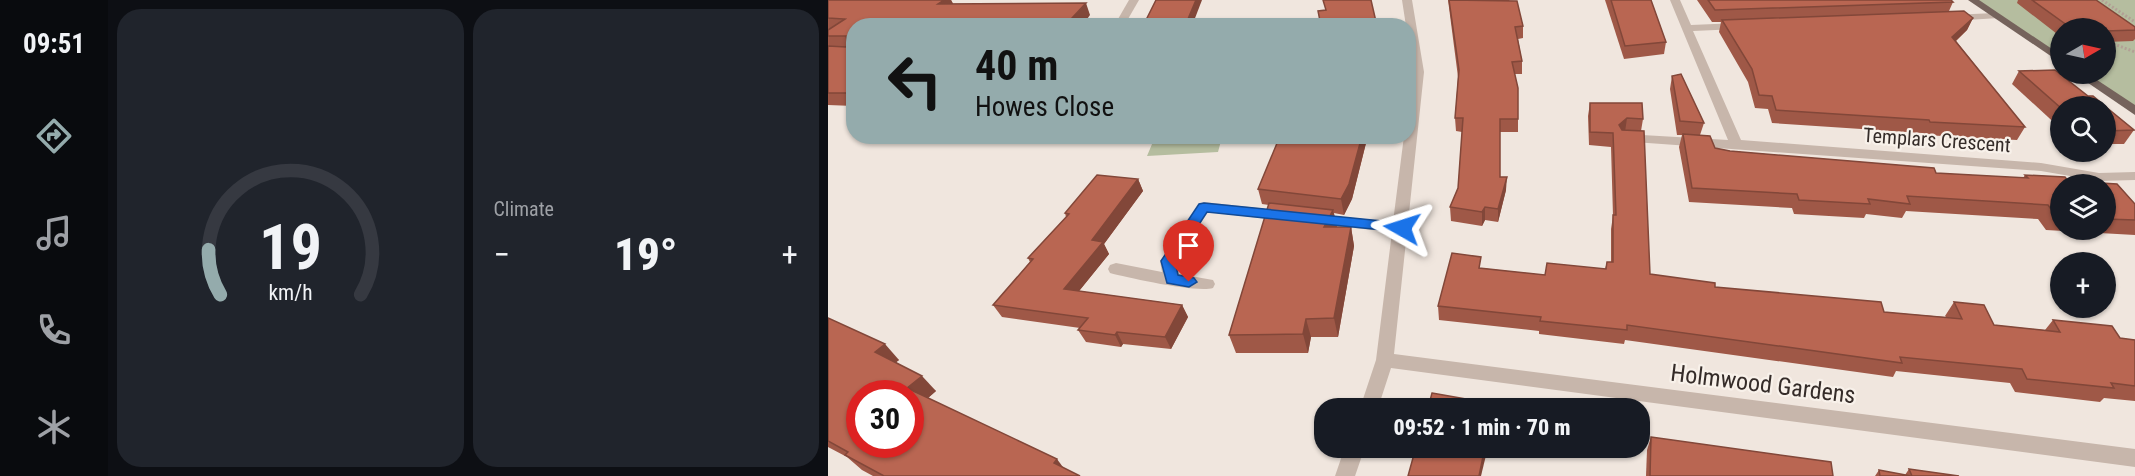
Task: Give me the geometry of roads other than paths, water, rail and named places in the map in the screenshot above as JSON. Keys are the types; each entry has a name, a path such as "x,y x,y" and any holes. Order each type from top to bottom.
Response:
{"main road":[{"path":"1973,0 2050,53"},
{"path":"2096,84 2135,111"}],"street":[{"path":"1124,18 1134,0"},
{"path":"1407,0 1410,18"},
{"path":"1675,0 1736,144"},
{"path":"1936,18 1995,16"},
{"path":"1688,28 1747,26"},
{"path":"1416,59 1418,72 1416,92"},
{"name":"Templars Crescent","path":"1625,138 2041,167 2099,177 2135,176"},
{"path":"1372,398 1385,360 1411,144"},
{"path":"1172,279 1168,261 1204,207 1402,228"},
{"path":"1116,269 1206,284"},
{"name":"Holmwood Gardens","path":"1385,360 2135,458"},
{"path":"1345,476 1351,458"}]}
